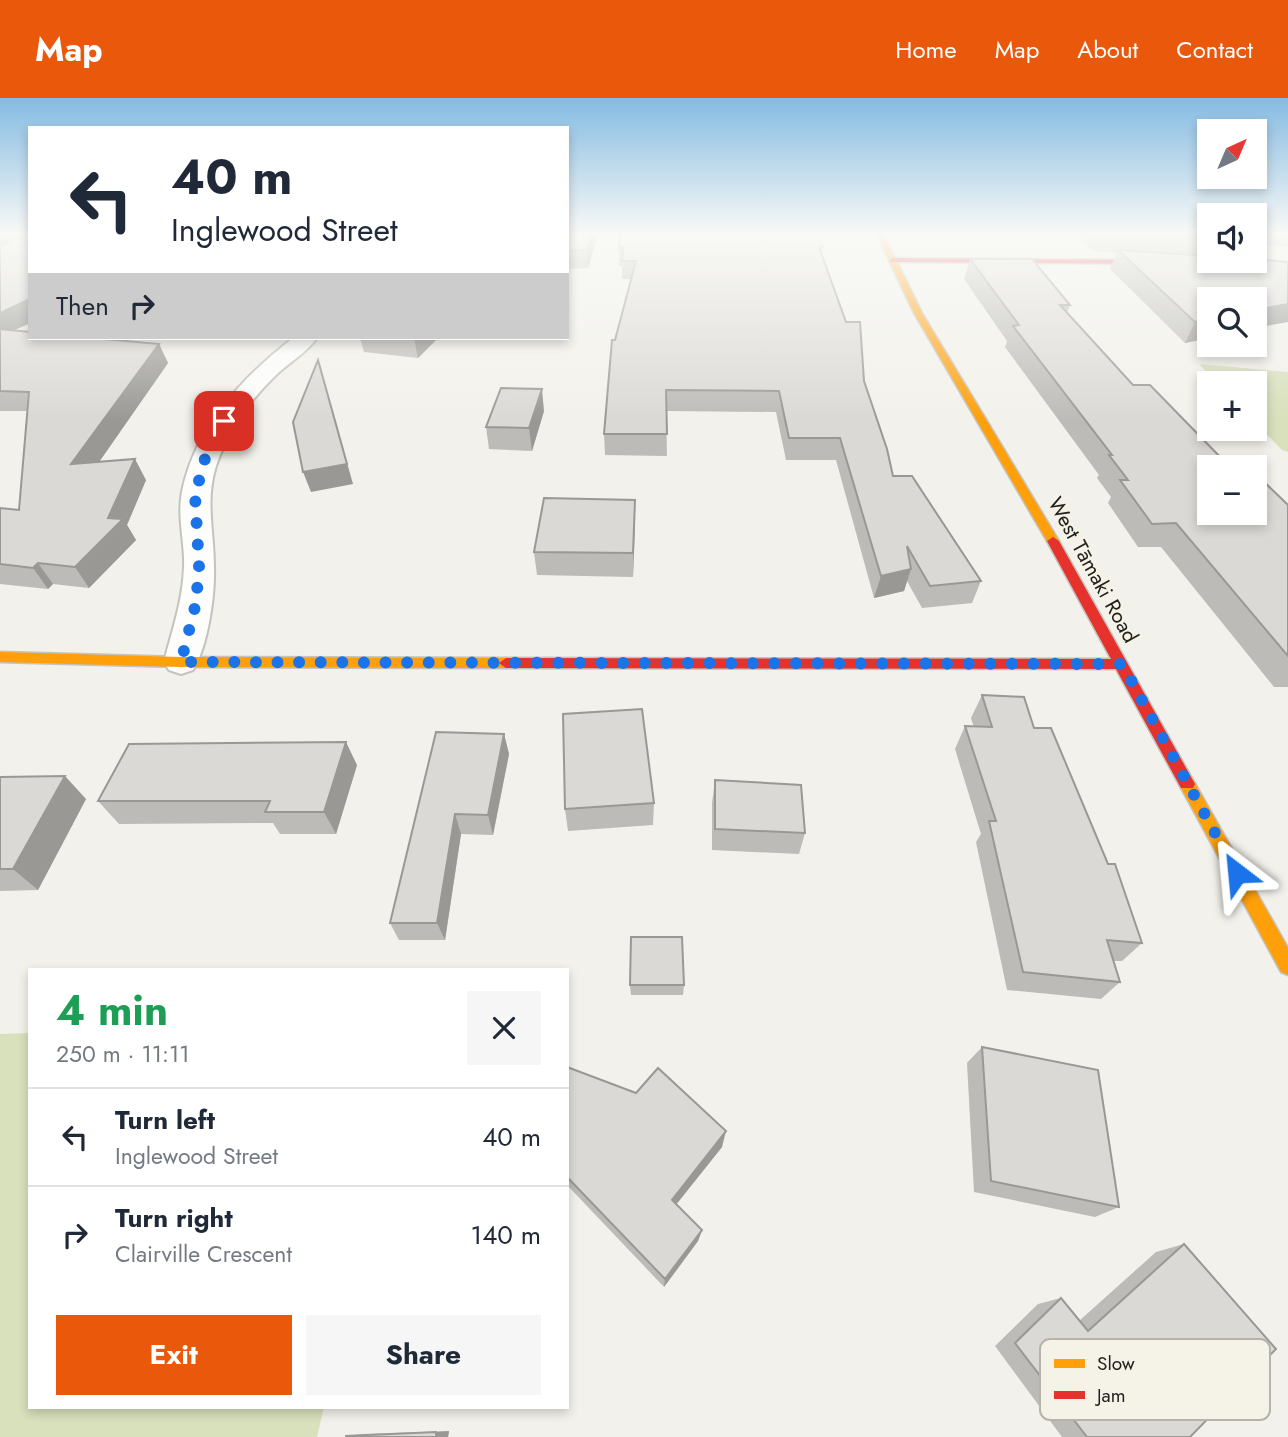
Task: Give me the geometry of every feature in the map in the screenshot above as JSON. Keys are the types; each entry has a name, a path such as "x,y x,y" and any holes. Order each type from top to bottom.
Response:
{"street":[{"name":"West Tāmaki Road","path":"911,295 962,390 1036,510 1288,966"},
{"path":"181,662 196,603 199,566 195,495 206,455 232,408 266,371 304,340"},
{"path":"0,657 181,662 1122,664"}],"green space":[{"path":"1199,364 1288,372 1288,452 1282,450 1267,434 1267,371 1206,371"},
{"path":"28,1033 28,1409 324,1409 317,1437 0,1437 0,1034"}],"building":[{"path":"0,295 28,295 28,300 0,313"},
{"path":"627,295 836,295 846,322 860,322 864,381 887,449 893,476 912,476 981,581 930,586 907,546 911,569 881,576 840,438 789,438 779,391 666,390 667,434 604,434 612,340 615,340"},
{"path":"997,295 1062,295 1070,305 1060,305 1133,385 1150,385 1197,433 1197,441 1205,441 1218,455 1197,455 1197,525 1267,525 1267,485 1288,505 1288,656 1176,523 1152,524 1120,480 1128,480 1109,455 1112,455 1013,326 1019,325"},
{"path":"1167,295 1197,295 1195,322"},
{"path":"1267,295 1288,295 1288,304 1267,308"},
{"path":"0,329 28,332 28,340 115,340 159,344 71,464 135,459 108,518 123,519 75,567 38,563 33,568 0,564 0,508 19,510 29,392 0,391"},
{"path":"318,360 347,464 303,472 293,422"},
{"path":"501,388 542,389 529,428 486,427"},
{"path":"544,498 635,500 633,553 534,552"},
{"path":"982,695 1024,697 1034,728 1051,728 1108,864 1115,864 1142,943 1107,940 1120,982 1023,972 989,821 996,821 965,726 992,727"},
{"path":"642,709 654,803 565,809 563,714"},
{"path":"436,732 504,734 488,815 455,814 437,923 390,923"},
{"path":"346,742 324,812 265,812 270,801 98,801 129,744"},
{"path":"65,776 13,869 0,869 0,777"},
{"path":"715,780 801,785 805,833 715,829"},
{"path":"631,937 682,937 684,985 630,985"},
{"path":"982,1047 1098,1070 1119,1207 991,1181"},
{"path":"569,1068 636,1093 658,1068 726,1131 672,1200 702,1230 665,1279 569,1179"},
{"path":"1184,1244 1267,1339 1040,1339 1040,1376 1015,1343 1061,1298 1088,1331"},
{"path":"1270,1342 1276,1349 1270,1355"},
{"path":"1074,1420 1207,1420 1190,1437 1087,1437"},
{"path":"436,1432 436,1437 346,1437 346,1436"}],"traffic: slow":[{"path":"909,295 1053,541"},
{"path":"0,657 181,662 506,663"},
{"path":"1187,784 1288,966"}],"traffic: jam":[{"path":"1053,541 1187,784"},
{"path":"506,663 1122,664"}],"route":[{"path":"224,421 206,455 195,495 199,566 196,603 181,662 1122,664 1237,873"}]}
